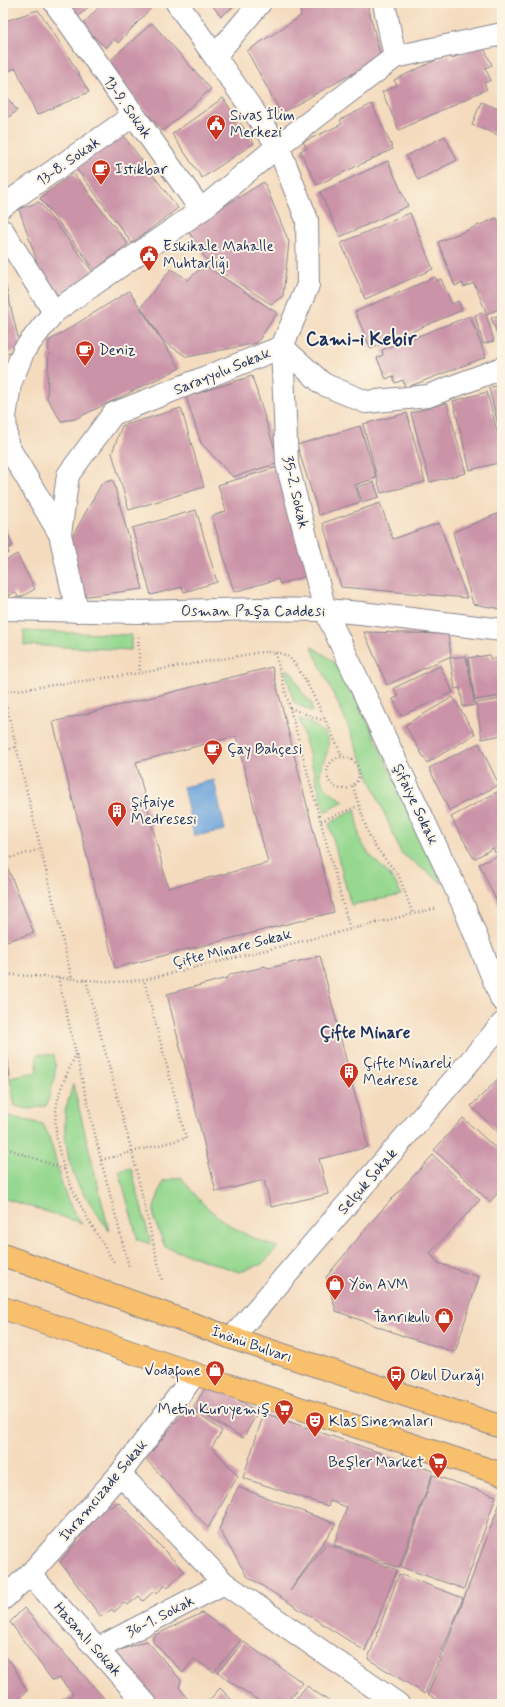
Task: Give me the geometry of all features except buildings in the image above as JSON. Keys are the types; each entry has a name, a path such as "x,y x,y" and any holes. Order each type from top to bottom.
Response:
{"main road":[{"name":"İnönü Bulvarı","path":"3,1255 232,1338 502,1426"},
{"path":"3,1308 195,1374 502,1474"}],"street":[{"name":"13-9. Sokak","path":"55,3 201,210"},
{"name":"Sarayyolu Sokak","path":"77,611 60,534 68,475 113,414 282,347 308,285 307,220 278,146 177,3"},
{"path":"215,56 260,3"},
{"path":"384,3 395,57"},
{"path":"60,534 5,443 5,417 10,384 24,350 54,312 201,210 278,146 395,57 502,34"},
{"name":"13-8. Sokak","path":"3,206 134,115"},
{"path":"3,231 54,312"},
{"path":"282,347 323,384 366,402 428,396 502,368"},
{"name":"35-2. Sokak","path":"282,347 287,464 325,610"},
{"name":"Osman Paşa Caddesi","path":"3,609 137,612 258,609 325,610 502,630"},
{"name":"Şifaiye Sokak","path":"325,610 462,902 502,1000"},
{"name":"Selçuk Sokak","path":"232,1338 502,1024"},
{"name":"İhramcızade Sokak","path":"3,1599 30,1574 120,1474 195,1374"},
{"path":"120,1474 224,1583 398,1704"},
{"name":"Hasanlı Sokak","path":"30,1574 146,1704"},
{"name":"36-1. Sokak","path":"97,1649 224,1583"}],"path":[{"path":"137,612 140,673"},
{"path":"72,979 3,692 140,673 262,652 275,653 286,656 298,668 342,756"},
{"path":"275,653 350,930"},
{"path":"290,708 325,721"},
{"path":"3,753 16,746"},
{"path":"342,756 352,759 359,767 359,777 353,786 342,789 337,788 329,781 327,775 329,765 332,760 342,756"},
{"path":"353,786 358,806 368,833 374,845 399,876 413,914"},
{"path":"321,822 358,806"},
{"path":"3,860 41,849"},
{"name":"Çifte Minare Sokak","path":"3,974 116,982 144,980 462,902"},
{"path":"58,977 101,1160 129,1267"},
{"path":"86,980 132,1152 162,1280"},
{"path":"101,1160 186,1138 144,980"},
{"path":"76,1053 58,1098 55,1119 60,1153 68,1180 82,1210 114,1262"},
{"path":"3,1147 65,1169"}],"green space":[{"path":"24,631 131,635 131,650 24,645"},
{"path":"311,646 329,658 346,674 442,883 401,853 342,712"},
{"path":"285,669 292,672 301,691 312,704 312,712 294,702"},
{"path":"299,718 319,728 327,738 327,752 320,772 321,780 328,790 344,801 325,812"},
{"path":"355,809 359,835 362,843 371,856 388,873 398,887 401,895 351,905 329,824"},
{"path":"37,1054 54,1055 55,1074 46,1106 29,1109 15,1106 10,1077 37,1072"},
{"path":"73,1084 109,1231 78,1185 69,1161 65,1135 65,1112"},
{"path":"3,1115 43,1124 48,1134 66,1197 73,1211 82,1223 3,1198"},
{"path":"131,1168 151,1244 138,1240 119,1171"},
{"path":"181,1177 202,1202 224,1221 248,1236 278,1247 262,1264 239,1272 165,1247 154,1219 154,1208 163,1181"}],"water":[{"path":"214,780 225,830 194,836 183,787"}],"place":[{"name":"Sivas İlim Merkezi","path":"216,141"},
{"name":"Istikbar","path":"101,186"},
{"name":"Eskikale Mahalle Muhtarlığı","path":"149,272"},
{"name":"Deniz","path":"85,367"},
{"name":"Çay Bahçesi","path":"213,766"},
{"name":"Şifaiye Medresesi","path":"117,828"},
{"name":"Çifte Minareli Medrese","path":"349,1089"},
{"name":"Yön AVM","path":"335,1301"},
{"name":"Tanrıkulu","path":"444,1334"},
{"name":"Vodafone","path":"215,1387"},
{"name":"Okul Durağı","path":"396,1392"},
{"name":"Metin Kuruyemiş","path":"284,1426"},
{"name":"Klas Sinemaları","path":"315,1438"},
{"name":"Beşler Market","path":"438,1479"}],"district":[{"name":"Cami-i Kebir","path":"361,338"},
{"name":"Çifte Minare","path":"365,1032"}]}
